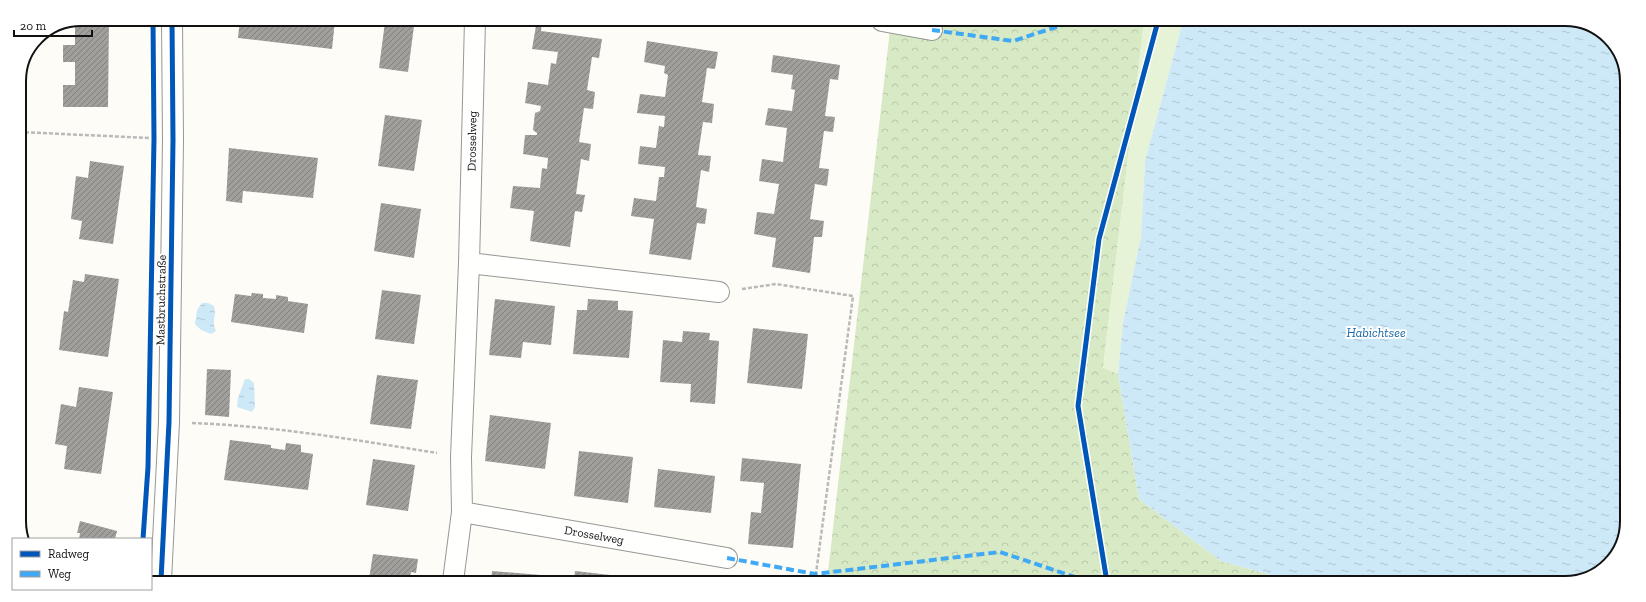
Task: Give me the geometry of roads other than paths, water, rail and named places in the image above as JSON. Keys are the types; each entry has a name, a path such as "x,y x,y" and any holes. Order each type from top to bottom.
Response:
{"street":[{"name":"Mastbruchstraße","path":"161,576 169,422 173,140 172,26"},
{"name":"Drosselweg","path":"455,576 462,512 461,457 469,263 475,26"},
{"path":"910,26 932,30"},
{"path":"469,263 719,292"},
{"name":"Drosselweg","path":"462,512 727,558"}],"water":[{"name":"Habichtsee","path":"1182,26 1572,26 1592,33 1604,42 1616,60 1620,77 1620,521 1617,539 1611,552 1598,565 1583,573 1572,576 1275,576 1221,561 1139,499 1118,374 1123,323 1141,236 1145,161"},
{"path":"202,303 208,303 214,306 214,324 216,331 211,334 201,330 195,324 197,310"},
{"path":"245,379 249,379 254,383 255,407 252,412 237,407 238,398"}]}
